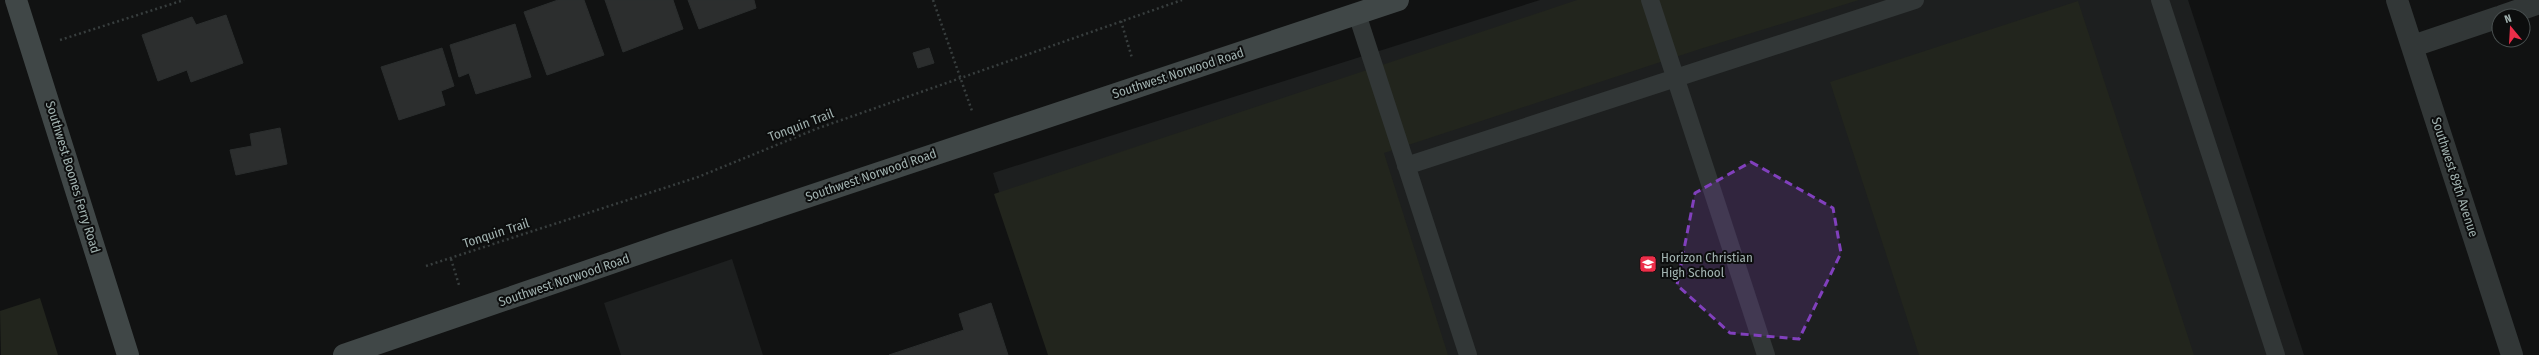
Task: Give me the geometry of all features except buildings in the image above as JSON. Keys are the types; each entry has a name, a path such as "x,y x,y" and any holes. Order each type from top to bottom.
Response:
{"street":[{"name":"Southwest Boones Ferry Road","path":"16,0 33,48 128,355"},
{"name":"Southwest Norwood Road","path":"344,355 981,138 1398,0"},
{"name":"Southwest 89th Avenue","path":"2397,0 2512,355"},
{"path":"2524,8 2539,3"},
{"path":"2413,46 2491,19"}],"lane":[{"path":"1650,0 1766,355"},
{"path":"1406,166 1915,0"},
{"path":"2160,0 2276,355"},
{"path":"1357,14 1468,355"}],"path":[{"path":"33,48 184,0"},
{"path":"934,0 981,138"},
{"name":"Tonquin Trail","path":"426,266 684,182 816,129 1182,0"},
{"path":"1121,21 1141,85"}],"highlighted area":[{"path":"1751,162 1833,208 1841,253 1799,339 1730,333 1677,285 1695,193"}],"shaded area":[{"name":"Horizon Christian High School","path":"1540,0 2188,0 2304,355 1052,355 993,173"},
{"path":"1577,0 1859,0 1700,49 1384,153 1448,355 1048,355 994,194"},
{"path":"2078,1 2194,355 1919,355 1830,82"},
{"path":"732,259 763,355 621,355 604,303"},
{"path":"40,298 58,355 1,355 0,311"}],"place":[{"name":"Horizon Christian High School","path":"1648,264"}]}
